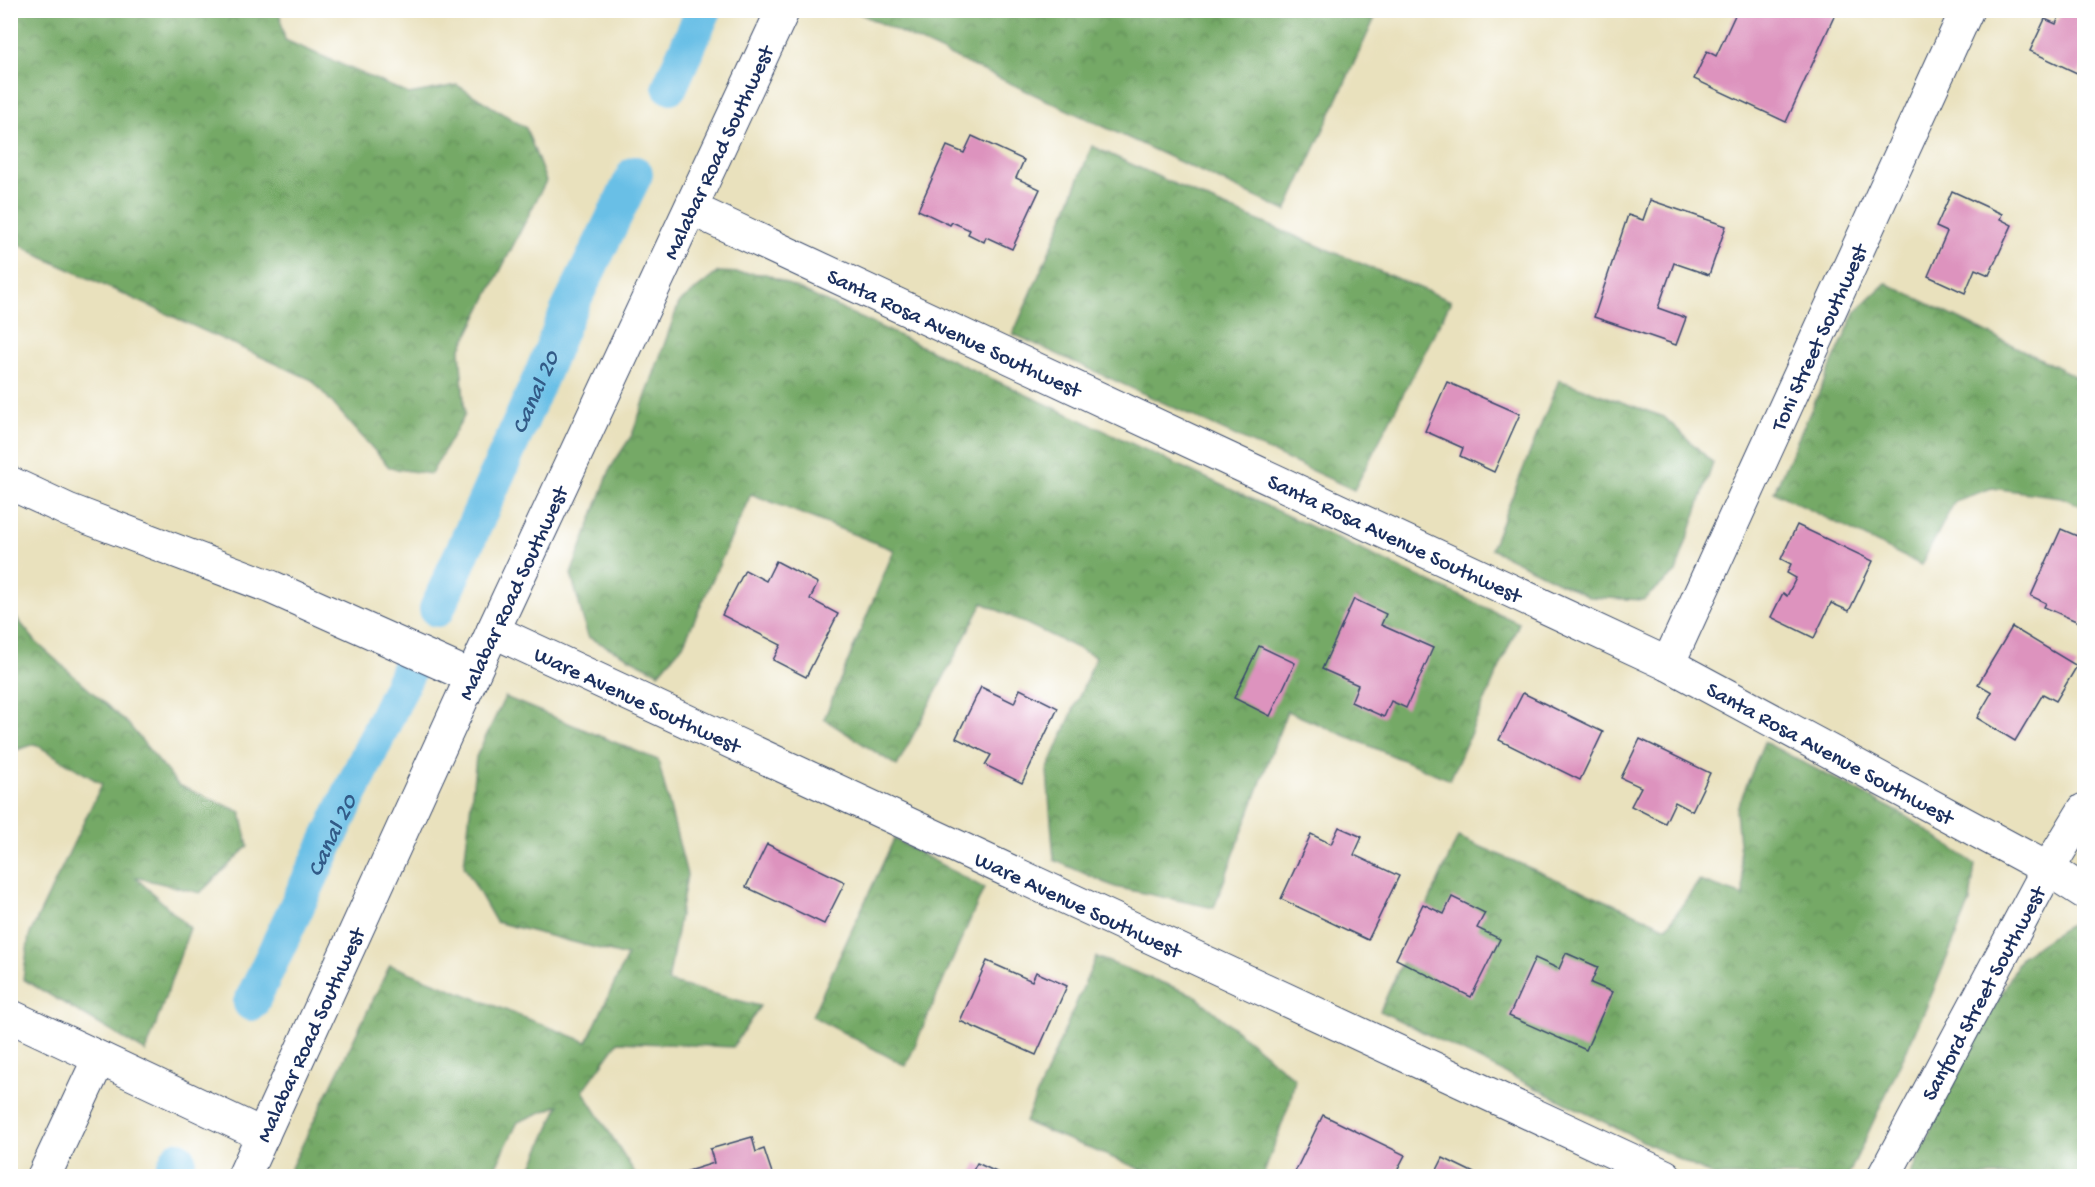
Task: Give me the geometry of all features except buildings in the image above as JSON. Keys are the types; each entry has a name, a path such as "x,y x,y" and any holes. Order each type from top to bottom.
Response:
{"street":[{"name":"Malabar Road Southwest","path":"244,1176 493,631 783,10"},
{"name":"Toni Street Southwest","path":"1668,664 1967,10"},
{"name":"Santa Rosa Avenue Southwest","path":"692,209 1668,664 2048,869 2085,892"},
{"path":"10,483 68,510 271,587 472,677"},
{"name":"Ware Avenue Southwest","path":"493,631 1665,1176"},
{"name":"Sanford Street Southwest","path":"1884,1176 2048,869 2085,810"},
{"path":"10,1016 263,1135"},
{"path":"44,1176 99,1059"}],"green space":[{"path":"11,10 279,11 285,40 409,94 457,85 526,128 546,181 460,350 465,414 431,474 390,468 312,380 42,257 11,240"},
{"path":"1378,10 1286,211 854,11"},
{"path":"1092,146 1213,202 1451,301 1354,490 1013,334"},
{"path":"718,272 766,274 1519,623 1450,780 1287,711 1214,908 1115,887 1054,860 1047,771 1096,657 983,603 897,766 824,719 894,550 751,494 683,645 659,673 588,637 571,574 611,467 632,435 679,303"},
{"path":"1886,283 2069,373 2084,384 2084,507 2061,497 1992,488 1955,501 1921,565 1774,492 1856,311"},
{"path":"1559,380 1664,417 1713,463 1676,572 1643,600 1589,597 1491,549"},
{"path":"10,610 37,643 129,725 178,785 241,812 248,846 200,893 135,877 190,928 146,1052 23,979 29,936 102,784 35,744 11,752"},
{"path":"505,697 658,760 687,875 668,982 760,1006 733,1047 618,1042 583,1091 637,1176 528,1176 559,1105 518,1122 491,1176 287,1176 390,965 587,1042 627,956 496,922 464,866 476,757"},
{"path":"1764,742 1906,816 1975,864 1970,902 1927,1006 1848,1176 1713,1176 1380,1011 1458,837 1667,927 1699,881 1744,896 1736,811"},
{"path":"894,839 984,888 906,1066 812,1016"},
{"path":"2069,925 2084,933 2084,1176 1910,1176 1947,1095 2022,956"},
{"path":"1096,957 1194,995 1295,1079 1290,1102 1263,1176 1157,1176 1025,1122"}],"waterway":[{"name":"Canal 20","path":"670,86 704,10"},
{"name":"Canal 20","path":"437,609 567,313 635,174"},
{"name":"Canal 20","path":"251,1003 410,667"},
{"name":"Canal 20","path":"170,1176 178,1159"}]}
